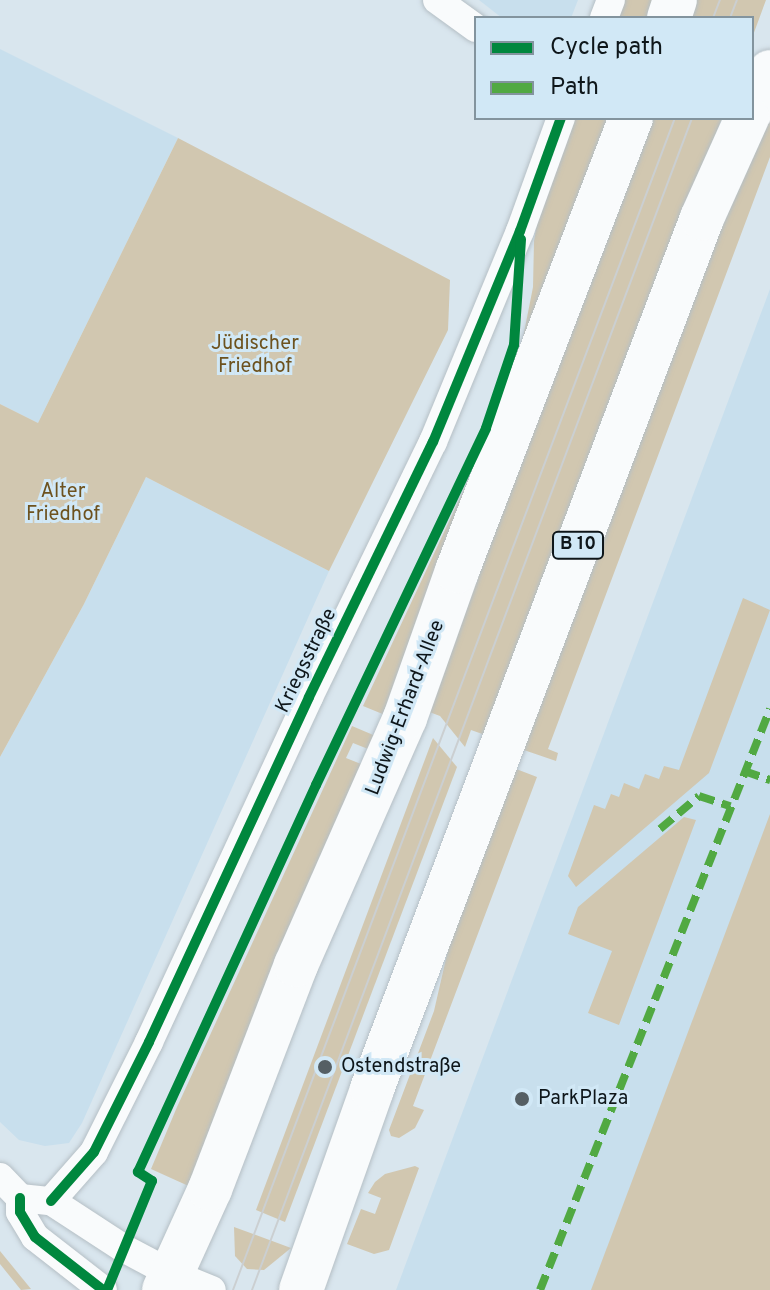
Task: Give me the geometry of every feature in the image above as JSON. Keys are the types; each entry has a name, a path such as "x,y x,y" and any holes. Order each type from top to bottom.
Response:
{"main road":[{"path":"754,105 770,72"},
{"name":"Ludwig-Erhard-Allee","path":"167,1282 210,1189 296,965 402,725 457,571 630,120"},
{"name":"B 10","path":"301,1290 372,1089 696,232 746,120"}],"street":[{"path":"437,0 474,27"},
{"name":"Kriegsstraße","path":"51,1201 94,1152 433,442 520,231 560,120"},
{"path":"0,1177 20,1198 51,1201 167,1282 212,1290"},
{"path":"20,1198 20,1212 35,1237 103,1290"}],"shaded area":[{"path":"479,0 578,0 572,16 499,16"},
{"path":"0,49 178,138 38,423 0,404"},
{"path":"770,289 770,1037 670,1290 396,1290"},
{"path":"146,477 329,571 82,1123 69,1143 45,1146 19,1140 0,1122 0,757 84,604"}],"green space":[{"path":"620,0 656,0 650,16 614,16"},
{"path":"693,0 766,0 754,33 754,16 687,16"},
{"path":"770,116 770,157 548,749 558,753 556,761 518,748 719,222"},
{"path":"572,120 610,120 385,715 363,706 473,470 523,338 533,287 534,241 542,194"},
{"path":"647,120 721,120 488,736 471,730 465,747 440,716 424,710"},
{"name":"Jüdischer Friedhof","path":"178,138 450,280 448,330 329,571 146,477 84,604 0,757 0,404 38,423"},
{"path":"743,598 770,610 709,773 576,887 568,876 594,805 605,809 611,794 619,797 624,783 639,789 645,774 659,779 664,766 679,770"},
{"path":"352,726 378,737 193,1188 151,1169","holes":["353,743 368,749 361,764 346,758"]},
{"path":"433,738 457,767 285,1222 256,1210"},
{"path":"511,767 537,777 413,1106 424,1110 415,1128 399,1138 391,1136 389,1130 434,1011 453,928"},
{"path":"770,814 770,1290 591,1290"},
{"path":"684,817 696,820 619,1025 588,1013 612,951 568,934 578,907"},
{"path":"415,1166 419,1168 389,1250 374,1254 347,1244 361,1209 375,1214 381,1198 368,1193 375,1182 385,1174"},
{"path":"234,1227 291,1248 264,1270 247,1269 235,1256"},
{"path":"0,1251 31,1289 21,1290 0,1264"}],"tram line":[{"path":"714,16 720,0"},
{"path":"731,16 737,0"},
{"path":"233,1290 674,120"},
{"path":"252,1290 691,120"}],"marked path":[{"path":"540,1290 770,709"},
{"path":"744,771 770,780"},
{"path":"660,829 699,796 730,806"}],"cycle path":[{"path":"51,1201 94,1152 433,442 520,231 560,120"},
{"path":"107,1290 152,1181 138,1172 316,785 486,428 514,345 521,239"},
{"path":"20,1198 20,1212 35,1237 103,1290"}],"place":[{"name":"Ostendstraße","path":"325,1067"},
{"name":"ParkPlaza","path":"522,1099"}],"park label":[{"name":"Alter Friedhof","path":"63,504"}]}
